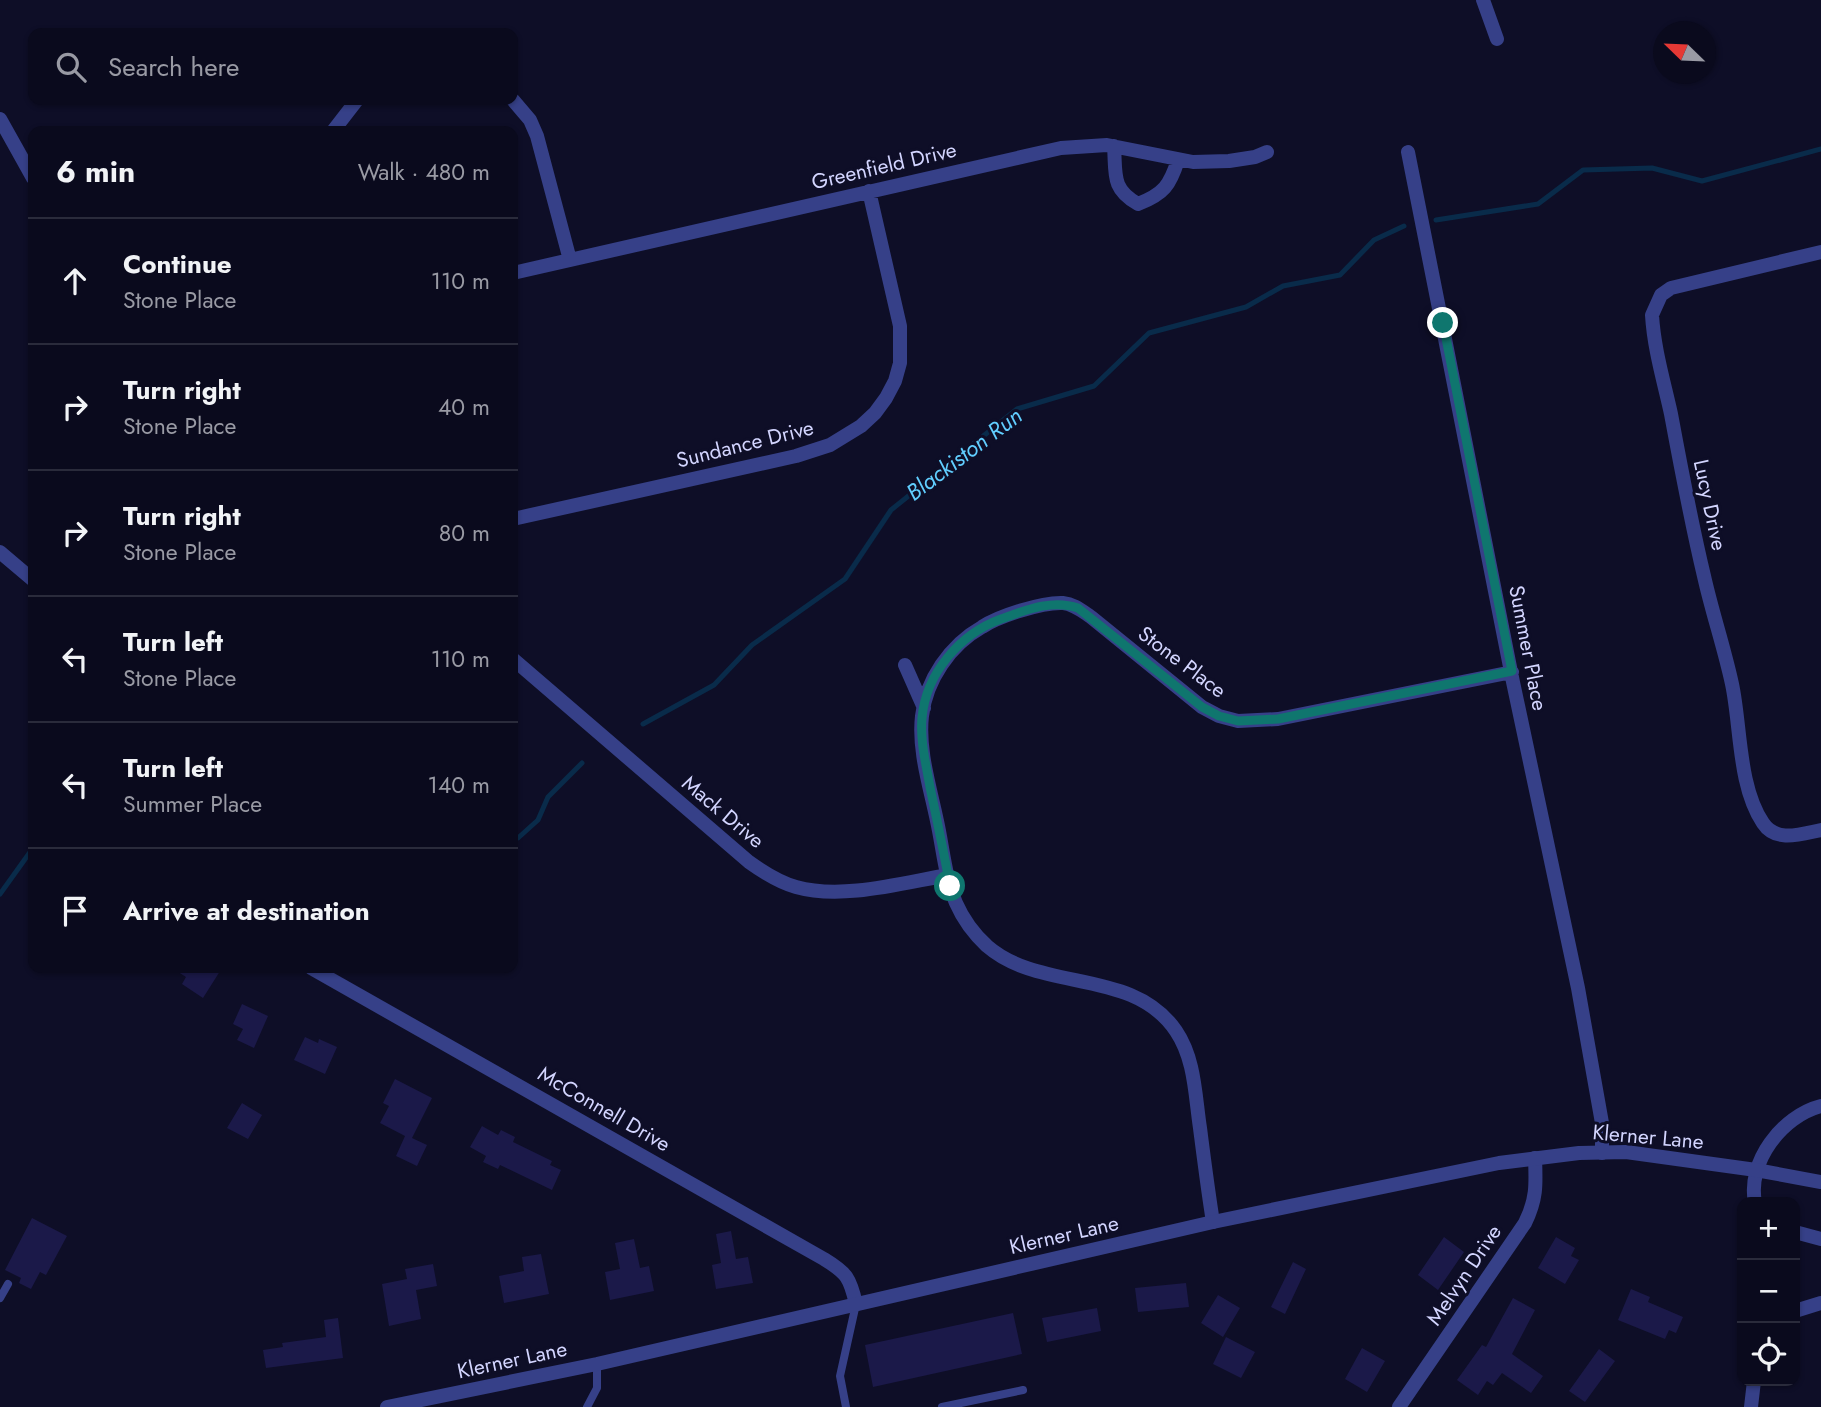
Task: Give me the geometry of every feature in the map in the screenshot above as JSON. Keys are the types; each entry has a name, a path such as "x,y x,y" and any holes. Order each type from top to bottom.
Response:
{"street":[{"path":"1483,0 1497,39"},
{"path":"337,126 353,105"},
{"path":"517,105 530,120 537,136 570,260"},
{"path":"0,119 28,169"},
{"name":"Greenfield Drive","path":"518,272 1085,144 1114,146 1193,162 1229,161 1267,152"},
{"path":"1114,146 1117,188 1138,204 1155,198 1171,182 1178,159"},
{"name":"Summer Place","path":"1408,152 1578,988 1602,1123 1602,1153"},
{"name":"Sundance Drive","path":"518,518 796,456 830,445 847,436 875,413 895,381 900,363 900,326 869,191"},
{"name":"Lucy Drive","path":"1821,252 1671,288 1661,295 1652,315 1682,479 1733,688 1744,773 1750,792 1762,822 1771,832 1781,836 1821,830"},
{"path":"0,552 28,576"},
{"name":"Stone Place","path":"1213,1222 1191,1064 1175,1030 1162,1015 1125,993 1106,986 1042,972 1004,958 982,941 965,920 948,875 924,754 922,717 932,680 943,663 969,635 985,625 1052,604 1065,603 1078,608 1202,707 1219,716 1238,721 1278,719 1321,712 1512,671"},
{"name":"Mack Drive","path":"518,663 748,862 780,882 831,892 948,875"},
{"name":"Stone Place","path":"905,665 924,708"},
{"name":"McConnell Drive","path":"320,973 824,1259 846,1274 851,1282 856,1304"},
{"path":"1754,1197 1756,1170 1780,1129 1811,1109 1821,1106"},
{"name":"Klerner Lane","path":"387,1407 597,1364 1213,1222 1535,1157 1638,1154 1821,1182"},
{"name":"Melvyn Drive","path":"1399,1407 1525,1223 1533,1207 1536,1192 1535,1157"},
{"path":"1800,1233 1821,1239"},
{"path":"1800,1309 1821,1303"},
{"path":"1751,1407 1753,1386"}],"lane":[{"path":"0,1298 8,1284"},
{"path":"846,1407 840,1376 856,1304"},
{"path":"587,1407 597,1388 597,1364"},
{"path":"942,1407 1023,1390"}],"building":[{"path":"180,973 219,973 203,998 182,984 186,977"},
{"path":"242,1004 268,1016 254,1048 237,1040 243,1029 233,1024"},
{"path":"305,1037 318,1043 319,1039 337,1047 325,1074 294,1060"},
{"path":"395,1079 432,1098 412,1138 427,1145 417,1166 396,1156 405,1136 380,1123 389,1106 383,1103"},
{"path":"242,1103 262,1115 248,1139 227,1128"},
{"path":"482,1126 498,1135 501,1130 515,1137 513,1142 552,1161 550,1165 561,1170 552,1190 500,1165 498,1169 483,1162 486,1156 470,1147"},
{"path":"32,1218 67,1236 46,1275 40,1272 31,1289 19,1283 21,1278 5,1270"},
{"path":"731,1231 736,1259 748,1257 753,1283 716,1289 712,1265 721,1263 716,1234"},
{"path":"1444,1237 1464,1252 1438,1290 1418,1275"},
{"path":"1556,1237 1575,1248 1571,1256 1579,1260 1565,1284 1538,1268"},
{"path":"634,1239 640,1268 649,1266 654,1291 610,1300 605,1272 620,1269 615,1243"},
{"path":"541,1254 549,1294 504,1303 499,1276 524,1271 522,1257"},
{"path":"1293,1262 1306,1269 1285,1314 1271,1307"},
{"path":"433,1264 437,1286 416,1290 421,1319 389,1326 382,1284 407,1279 405,1269"},
{"path":"1186,1283 1189,1307 1138,1312 1135,1288"},
{"path":"1631,1289 1650,1297 1648,1302 1683,1317 1676,1333 1669,1330 1665,1339 1618,1320"},
{"path":"1218,1295 1240,1308 1223,1337 1201,1323"},
{"path":"1513,1298 1535,1310 1512,1354 1543,1376 1531,1393 1502,1373 1493,1385 1487,1381 1478,1395 1457,1380 1482,1345 1486,1347"},
{"path":"1097,1308 1101,1331 1047,1342 1042,1318"},
{"path":"1013,1313 1022,1354 873,1387 865,1345"},
{"path":"338,1318 343,1358 266,1368 263,1350 283,1347 282,1343 326,1337 324,1320"},
{"path":"1226,1337 1255,1352 1241,1378 1213,1364"},
{"path":"1362,1348 1385,1361 1367,1392 1345,1379"},
{"path":"1599,1349 1615,1361 1585,1402 1569,1391"}],"waterway":[{"name":"Blackiston Run","path":"1436,220 1538,204 1583,170 1652,168 1702,181 1821,149"},
{"name":"Blackiston Run","path":"643,724 714,685 752,645 845,579 891,510 1017,409 1094,386 1149,333 1246,307 1283,286 1340,275 1374,240 1404,226"},
{"name":"Blackiston Run","path":"518,838 538,820 548,797 582,763"},
{"name":"Blackiston Run","path":"0,894 28,855"}],"route":[{"path":"950,886 924,754 922,717 932,680 943,663 969,635 985,625 1020,612 1065,603 1091,617 1202,707 1219,716 1238,721 1257,722 1321,712 1512,671 1443,323"}]}
